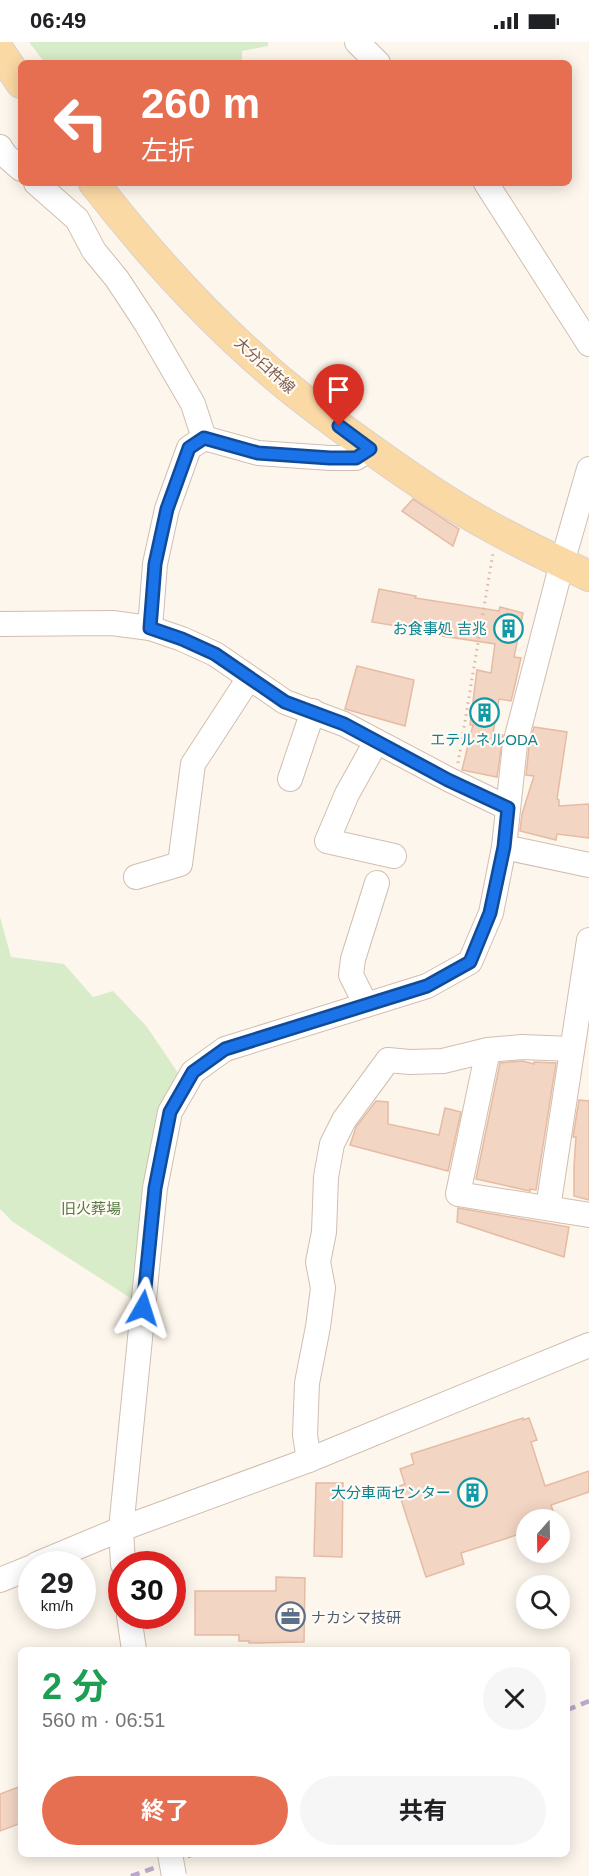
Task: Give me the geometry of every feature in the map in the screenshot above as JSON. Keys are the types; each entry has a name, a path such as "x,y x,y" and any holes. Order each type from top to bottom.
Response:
{"main road":[{"path":"0,52 18,79"},
{"name":"大分臼杵線","path":"96,186 172,276 220,325 296,393 415,481 509,537 580,571"}],"street":[{"path":"357,42 375,60"},
{"path":"0,147 18,166"},
{"path":"39,186 77,219 94,251 117,279 146,323 193,404 204,438"},
{"path":"488,186 589,344"},
{"path":"150,628 155,564 167,509 189,448 204,438 258,453 330,458 356,458 370,449"},
{"path":"123,1551 122,1529 155,1188 170,1112 193,1072 225,1049 427,986 470,962 490,913 504,847 515,744 580,571 589,469"},
{"path":"0,624 112,623 150,628 182,639 215,654 285,702 344,724 455,783 508,808"},
{"path":"136,877 180,864 193,764 249,678"},
{"path":"290,779 313,711"},
{"path":"376,742 346,794 327,841 394,856"},
{"path":"504,847 589,865"},
{"path":"366,1005 351,975 352,959 377,883"},
{"path":"548,1208 589,940"},
{"path":"309,1460 305,1436 308,1383 323,1288 318,1262 324,1232 326,1178 332,1144 344,1120 388,1060 443,1061 488,1050 522,1047 572,1048"},
{"path":"488,1050 458,1194 589,1215"},
{"path":"69,1551 309,1460 589,1345"},
{"path":"0,1579 18,1572"},
{"path":"131,1629 134,1647"},
{"path":"171,1857 174,1876"}],"path":[{"path":"455,783 493,551"}],"green space":[{"path":"29,42 268,42 268,46 242,51 242,60 43,60"},
{"name":"旧火葬場","path":"0,917 11,957 64,964 93,997 113,991 147,1027 178,1073 155,1135 132,1299 13,1222 0,1209"}],"building":[{"path":"413,499 459,529 453,546 402,511"},
{"path":"379,589 416,596 415,598 499,611 500,607 523,613 514,657 521,658 511,701 499,699 493,733 503,735 497,777 462,770 473,725 470,725 477,670 491,673 495,644 422,633 422,630 372,622"},
{"path":"357,666 414,680 405,726 345,709"},
{"path":"534,727 567,732 557,799 559,806 589,804 589,838 557,834 556,840 520,831 522,814 534,776 526,775"},
{"path":"522,1061 534,1064 534,1062 556,1063 536,1190 530,1189 530,1191 476,1179 500,1063"},
{"path":"579,1100 589,1101 589,1200 574,1196 576,1137 573,1137"},
{"path":"376,1101 388,1102 388,1124 439,1135 445,1108 461,1112 448,1171 350,1145 356,1127"},
{"path":"458,1208 569,1227 564,1257 457,1222"},
{"name":"大分車両センター","path":"529,1418 537,1440 531,1442 545,1486 589,1471 589,1492 551,1505 552,1509 516,1509 516,1535 461,1553 464,1564 426,1577 397,1487 405,1484 400,1469 414,1464 411,1454"},
{"path":"316,1483 343,1483 342,1557 314,1556"},
{"path":"276,1577 305,1578 304,1642 249,1643 249,1641 239,1641 239,1635 195,1635 195,1591 276,1591"},
{"path":"18,1787 18,1824 0,1831 0,1794"}],"railway":[{"path":"570,1709 589,1701"},
{"path":"131,1876 185,1857"}],"place":[{"name":"お食事処 吉兆","path":"508,628"},
{"name":"エテルネルODA","path":"484,712"},
{"name":"大分車両センター","path":"472,1492"},
{"name":"ナカシマ技研","path":"290,1617"}],"route":[{"path":"143,1308 155,1188 170,1112 193,1072 225,1049 427,986 470,962 490,913 504,847 508,808 448,780 344,724 285,702 215,654 150,628 155,564 167,509 189,448 204,438 258,453 330,458 356,458 370,449 339,426"}]}
